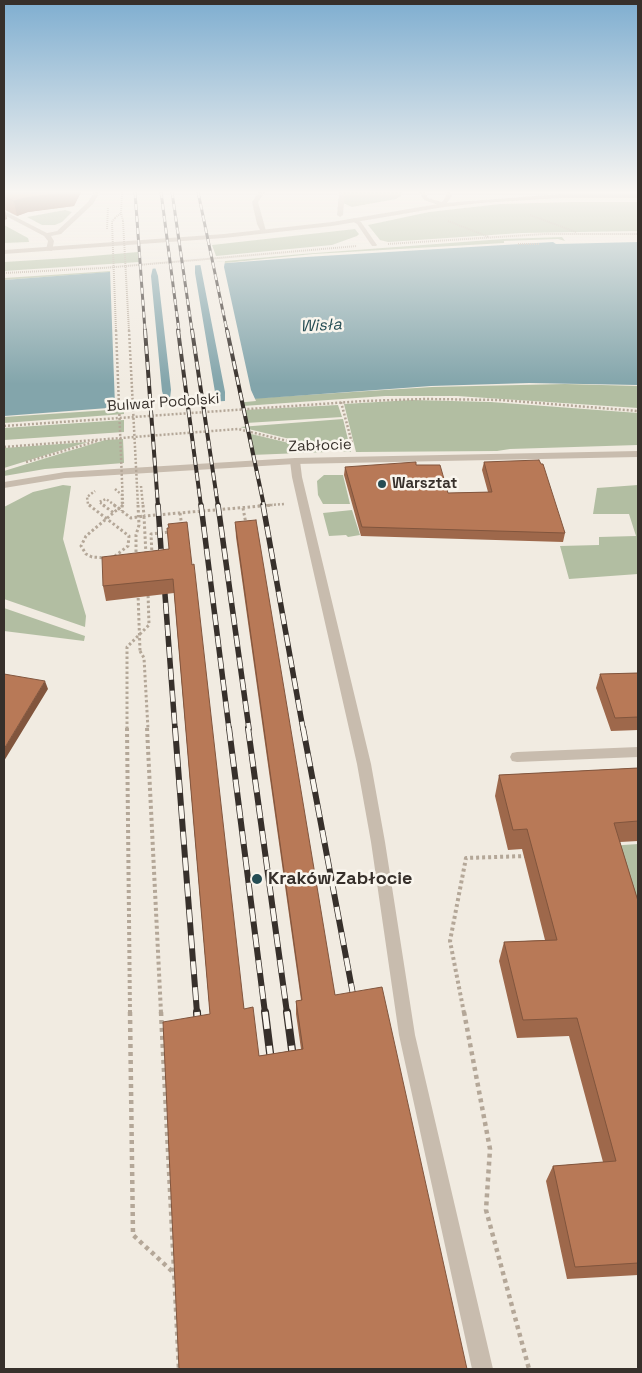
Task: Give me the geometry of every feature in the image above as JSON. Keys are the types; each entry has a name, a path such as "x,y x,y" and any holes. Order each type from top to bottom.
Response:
{"street":[{"name":"Zabłocie","path":"4,485 65,475 295,461 638,454"},
{"path":"295,461 364,764 378,842 407,1035 483,1369"},
{"path":"517,758 638,752"}],"path":[{"path":"99,490 88,497 88,504 102,515 109,521 125,532 130,541 124,551 109,557 100,558 86,554 81,546 82,541 86,536 93,531 100,525 107,519 114,513 123,506 113,256"},
{"path":"125,256 139,525 136,535 136,559"},
{"path":"4,273 103,268 244,256"},
{"name":"Bulwar Podolski","path":"4,426 341,402 458,398 638,411"},
{"path":"341,402 351,440"},
{"path":"4,447 238,429 299,444"},
{"path":"22,463 104,439"},
{"path":"140,479 146,556"},
{"path":"110,488 120,492 123,498 122,511"},
{"path":"114,513 99,502 106,499 131,518 288,504"},
{"path":"243,508 246,525"},
{"path":"180,513 182,531"},
{"path":"153,562 152,534 175,532"},
{"path":"137,586 140,651 144,658 179,1369"},
{"path":"147,586 149,625 126,647 133,1235 174,1273"},
{"path":"530,856 466,858 450,941 490,1149 486,1210 530,1369"}],"green space":[{"path":"138,256 139,262 4,271 4,262"},
{"path":"279,256 293,256 215,264 215,262"},
{"path":"113,272 4,280 4,278"},
{"path":"565,384 638,386 638,408 457,396 385,396 243,406 242,399 432,387"},
{"path":"412,400 491,402 638,413 638,445 497,451 356,452 344,404"},
{"path":"338,405 342,417 246,423 244,410"},
{"path":"124,409 124,414 4,423 4,417"},
{"path":"343,419 351,452 240,427"},
{"path":"124,420 124,432 4,440 4,428"},
{"path":"247,433 327,452 251,455"},
{"path":"123,439 124,463 45,469 4,476 4,471 105,440"},
{"path":"88,442 4,468 4,448"},
{"path":"324,475 343,475 350,504 323,504 318,495 317,481"},
{"path":"63,485 71,486 63,539 86,616 85,627 4,599 4,507 33,492"},
{"path":"638,485 638,574 569,579 560,546 599,545 599,537 636,536 629,514 593,514 597,488"},
{"path":"352,510 360,535 348,537 346,535 329,536 323,513"},
{"path":"4,608 85,636 84,641 4,631"},
{"path":"638,844 638,944 609,846"}],"water":[{"name":"Wisła","path":"638,256 638,385 529,383 431,386 128,408 127,403 109,404 108,408 4,416 4,280 306,257"}],"pier":[{"path":"225,261 224,267 251,390 256,401 225,404 225,392 200,263"},
{"path":"195,264 217,404 169,407 171,390 158,276 155,267"},
{"path":"153,267 151,276 162,391 167,408 128,410 125,405 115,406 110,270"}],"building":[{"path":"539,460 543,464 565,533 362,527 345,467 416,462 416,465 440,465 448,493 492,492 484,462"},
{"path":"256,520 335,995 382,987 467,1369 179,1369 163,1022 210,1014 173,579 103,586 102,557 169,549 168,524 187,522 192,565 194,564 244,1009 253,1007 259,1056 303,1049 296,1001 302,1000 235,522"},
{"path":"638,673 638,717 615,718 600,674"},
{"path":"4,674 45,681 4,749"},
{"path":"638,768 638,821 614,823 638,901 638,1263 575,1267 553,1166 616,1161 577,1018 523,1020 504,942 557,940 527,829 513,830 499,775"}],"railway":[{"path":"140,256 145,331"},
{"path":"169,256 179,331"},
{"path":"181,256 192,331"},
{"path":"211,256 227,331"},
{"path":"145,330 158,506"},
{"path":"178,330 201,506"},
{"path":"192,330 218,506"},
{"path":"227,330 264,506"},
{"path":"158,505 162,564"},
{"path":"201,505 229,729"},
{"path":"218,505 249,729"},
{"path":"263,505 303,729"},
{"path":"164,581 175,729"},
{"path":"175,728 197,1013"},
{"path":"229,728 265,1013"},
{"path":"248,728 287,1013"},
{"path":"303,728 355,1005"},
{"path":"197,1012 198,1030"},
{"path":"265,1012 272,1069"},
{"path":"287,1012 294,1065"}],"place":[{"name":"Warsztat","path":"382,484"},
{"name":"Kraków Zabłocie","path":"257,879"}]}
